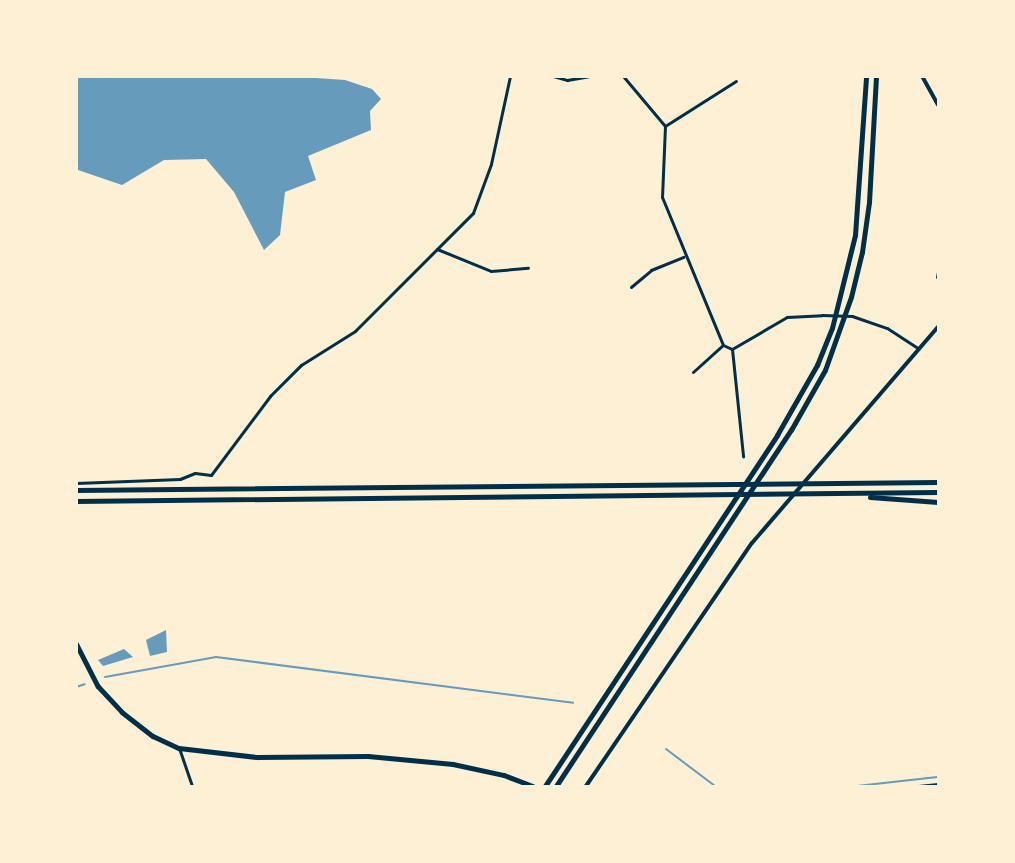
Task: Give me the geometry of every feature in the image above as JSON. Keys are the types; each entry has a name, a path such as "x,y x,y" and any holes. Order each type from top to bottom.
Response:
{"highway":[{"path":"546,786 777,435 817,365 832,328 855,235 866,76"},
{"path":"556,786 791,430 825,370 852,297 862,252 869,202 876,76"},
{"path":"76,490 720,483 820,486 939,482"},
{"path":"76,501 811,496 939,492"},
{"path":"841,495 939,502"}],"main road":[{"path":"76,643 98,686 122,712 153,736 179,748 257,757 368,756 453,764 504,775 532,786"}],"street":[{"path":"76,483 180,479 195,473 211,476 270,396 301,365 355,331 473,213 491,164 510,76"},
{"path":"553,76 567,80 588,76"},
{"path":"623,76 665,126 662,197 684,257 723,345 732,349"},
{"path":"922,76 939,105"},
{"path":"665,126 736,81"},
{"path":"437,249 491,271 528,268"},
{"path":"631,287 651,270 684,257"},
{"path":"937,277 939,272"},
{"path":"732,349 787,317 822,315 852,316 887,328 918,348"},
{"path":"586,786 752,543 918,348 939,327"},
{"path":"693,372 723,345"},
{"path":"732,349 743,456"},
{"path":"179,748 192,786"},
{"path":"918,786 939,784"}],"water":[{"path":"287,76 345,80 372,89 381,99 370,111 371,130 308,156 316,180 285,192 280,235 264,250 234,192 206,159 164,160 122,185 78,170 77,77"},
{"path":"166,630 167,652 150,656 146,640"},
{"path":"124,649 133,657 103,666 98,660"}],"waterway":[{"path":"105,677 216,657 573,703"},
{"path":"76,687 85,684"},
{"path":"666,749 715,786"},
{"path":"857,786 938,777"}]}
